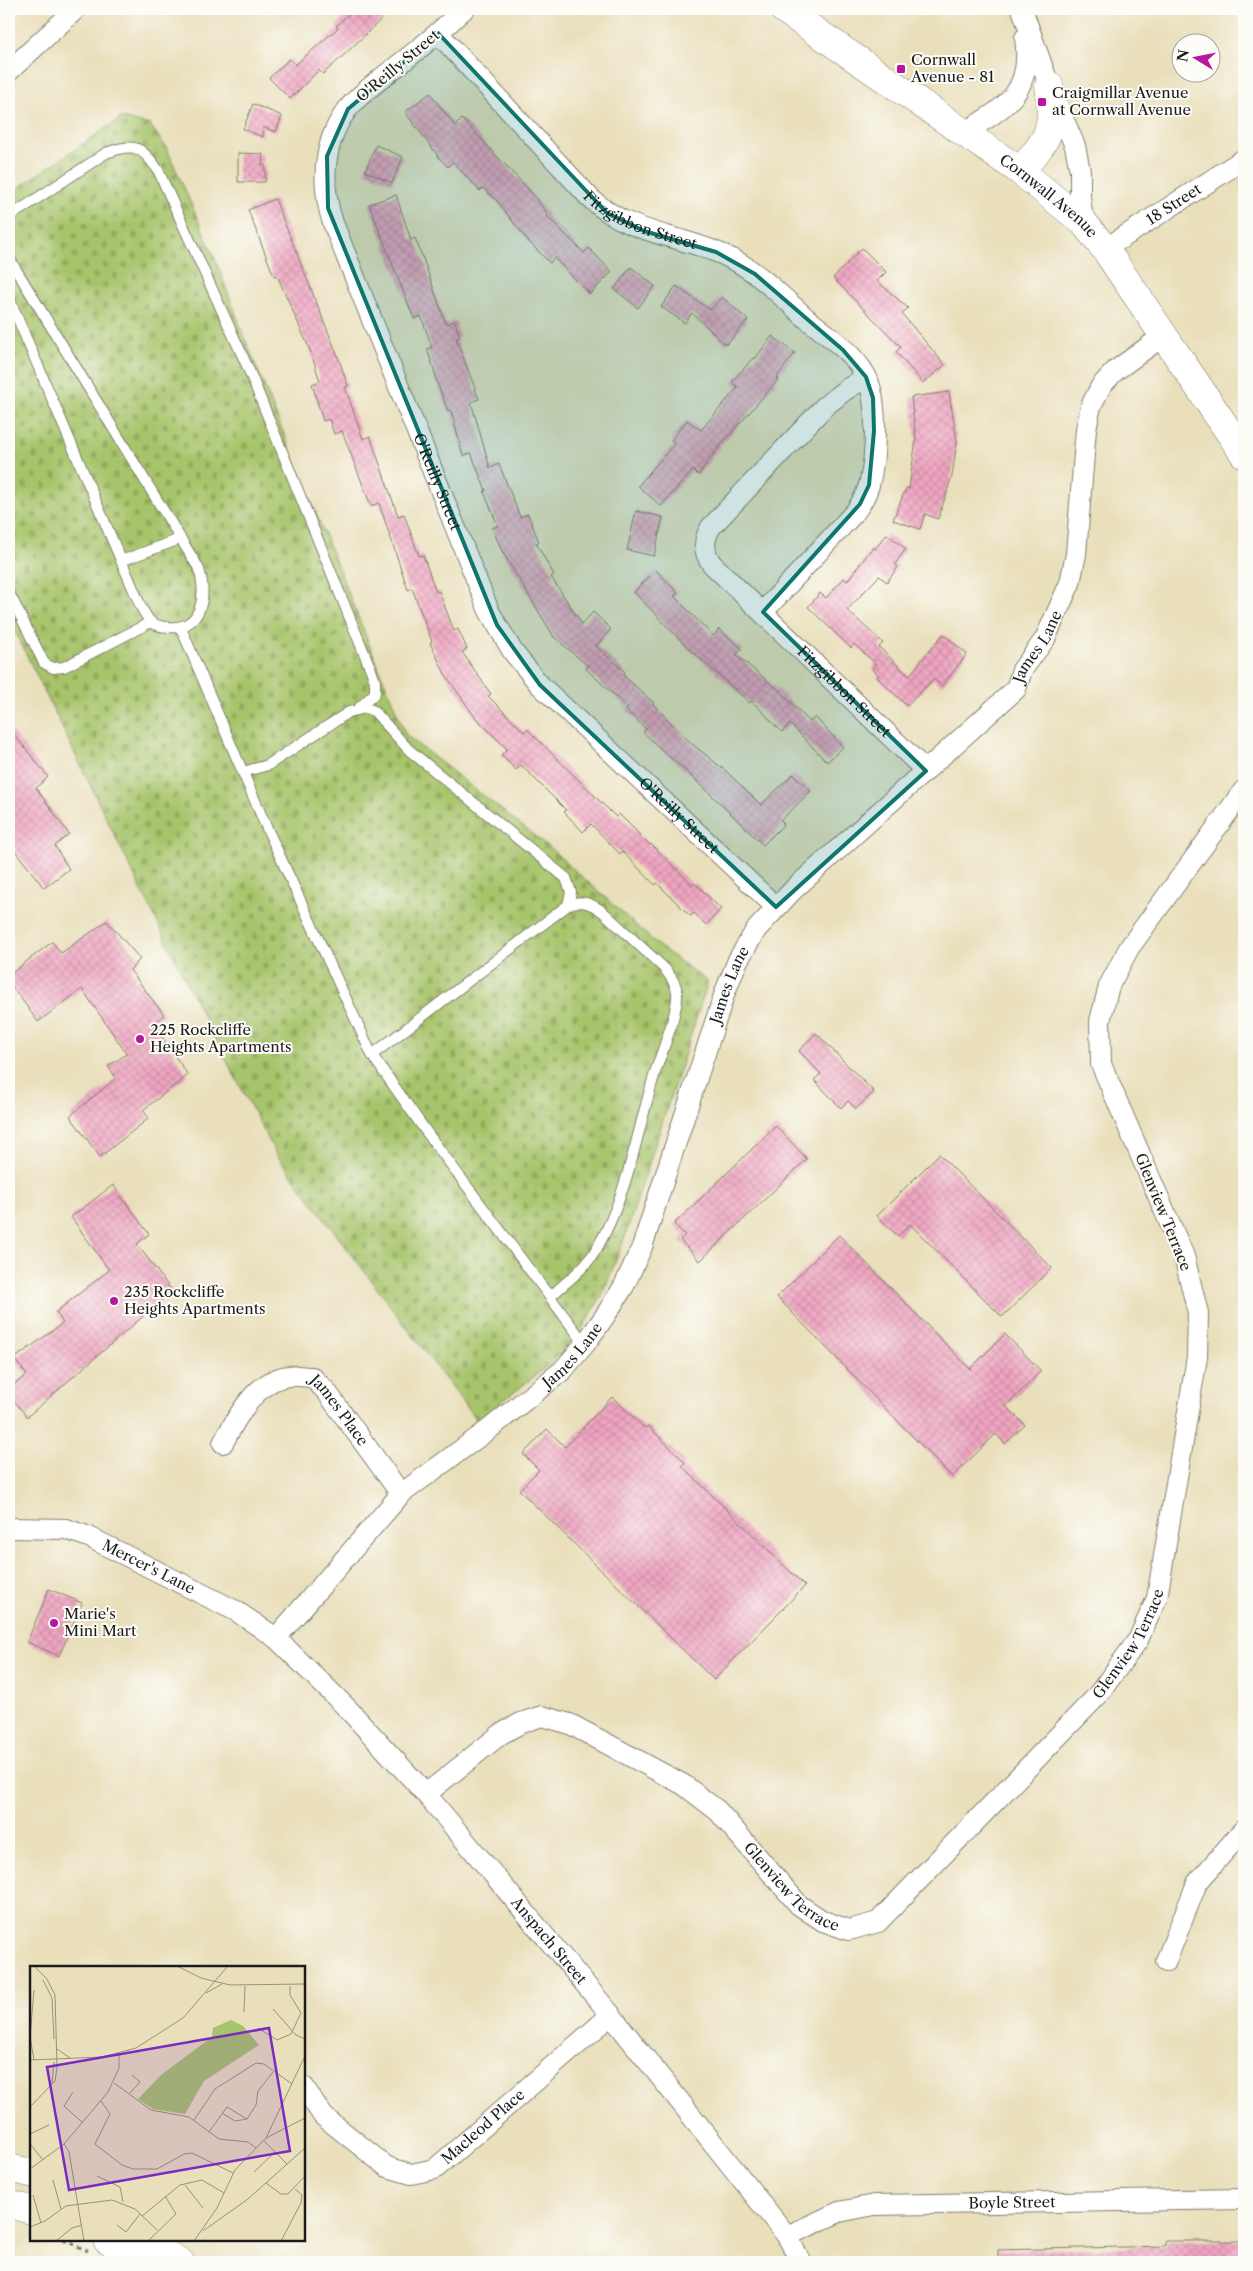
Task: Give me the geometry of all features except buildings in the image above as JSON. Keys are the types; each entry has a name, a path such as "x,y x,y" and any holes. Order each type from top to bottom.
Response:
{"main road":[{"name":"Cornwall Avenue","path":"783,9 1020,171 1083,222 1105,250 1244,454"},
{"path":"1020,171 1046,138 1050,128 1052,120 1049,85"},
{"path":"9,2168 30,2173"},
{"path":"9,2204 30,2210"},
{"path":"109,2241 135,2255 169,2252"}],"street":[{"path":"9,71 76,9"},
{"name":"O'Reilly Street","path":"464,9 438,33 358,97 338,124 326,156 324,173 325,191 333,223 489,611 505,640 522,665 540,685 776,907"},
{"path":"965,132 996,114 1022,86 1027,53 1021,9"},
{"path":"1021,9 1049,85 1075,146 1080,171 1083,222"},
{"name":"Fitzgibbon Street","path":"438,33 603,210 630,226 704,247 743,265 844,350 866,377 873,398 875,421 871,473 865,496 855,512 763,612"},
{"name":"18 Street","path":"1105,250 1244,161"},
{"name":"James Lane","path":"276,1638 401,1494 488,1430 563,1370 585,1344 624,1286 642,1247 725,992 738,960 756,930 776,907 1016,689 1022,670 1045,639 1070,582 1076,554 1086,429 1091,406 1101,386 1115,371 1163,336"},
{"name":"Fitzgibbon Street","path":"866,377 844,390 824,407 708,532 705,546 708,559 926,771"},
{"name":"Glenview Terrace","path":"426,1794 501,1734 520,1723 542,1716 570,1724 684,1785 718,1811 799,1906 823,1921 849,1930 878,1922 1097,1696 1138,1640 1157,1598 1198,1357 1198,1313 1184,1256 1102,1064 1100,1021 1109,986 1129,948 1244,790"},
{"name":"James Place","path":"223,1443 243,1409 270,1382 288,1376 312,1377 326,1391 401,1494"},
{"name":"Mercer's Lane","path":"9,1528 66,1529 89,1537 236,1611 276,1638"},
{"name":"Anspach Street","path":"276,1638 347,1708 426,1794 611,2015 787,2236 801,2262"},
{"path":"1166,1961 1196,1883 1244,1829"},
{"name":"Macleod Place","path":"305,2088 323,2116 387,2168 411,2174 435,2169 611,2015"},
{"name":"Boyle Street","path":"787,2236 839,2212 874,2204 1244,2198"}],"lane":[{"path":"9,217 106,153 123,147 139,148 149,156 158,170 248,368 371,670 375,682 375,693 369,701 358,709"},
{"path":"9,258 198,567 203,579 204,595 200,609 192,621 181,628 165,627 151,622 134,592 9,298"},
{"path":"122,562 180,539"},
{"path":"9,594 44,663 53,668 64,667 151,622"},
{"path":"181,628 243,772 372,1055 425,1130 585,1344"},
{"path":"243,772 268,765 349,712 366,708 380,715 390,731 409,750 566,878 571,892 568,905"},
{"path":"372,1055 568,905 575,902 584,902 602,910 665,969 673,980 677,992 676,1007 650,1090 631,1160 606,1230 597,1249 586,1264 550,1297"}],"highlighted area":[{"path":"438,33 607,213 644,231 716,252 755,274 843,350 866,377 873,398 874,431 869,485 860,504 763,612 926,771 776,907 540,685 497,625 328,208 327,156 348,109"}],"green space":[{"path":"121,118 150,125 166,147 214,256 248,346 406,735 550,848 659,946 708,982 627,1231 603,1294 580,1332 553,1362 477,1421 276,1154 206,1022 9,619 9,194"}],"place":[{"name":"Cornwall Avenue - 81","path":"901,69"},
{"name":"Craigmillar Avenue at Cornwall Avenue","path":"1042,102"},
{"name":"225 Rockcliffe Heights Apartments","path":"140,1039"},
{"name":"235 Rockcliffe Heights Apartments","path":"114,1301"},
{"name":"Marie's Mini Mart","path":"54,1623"}]}
